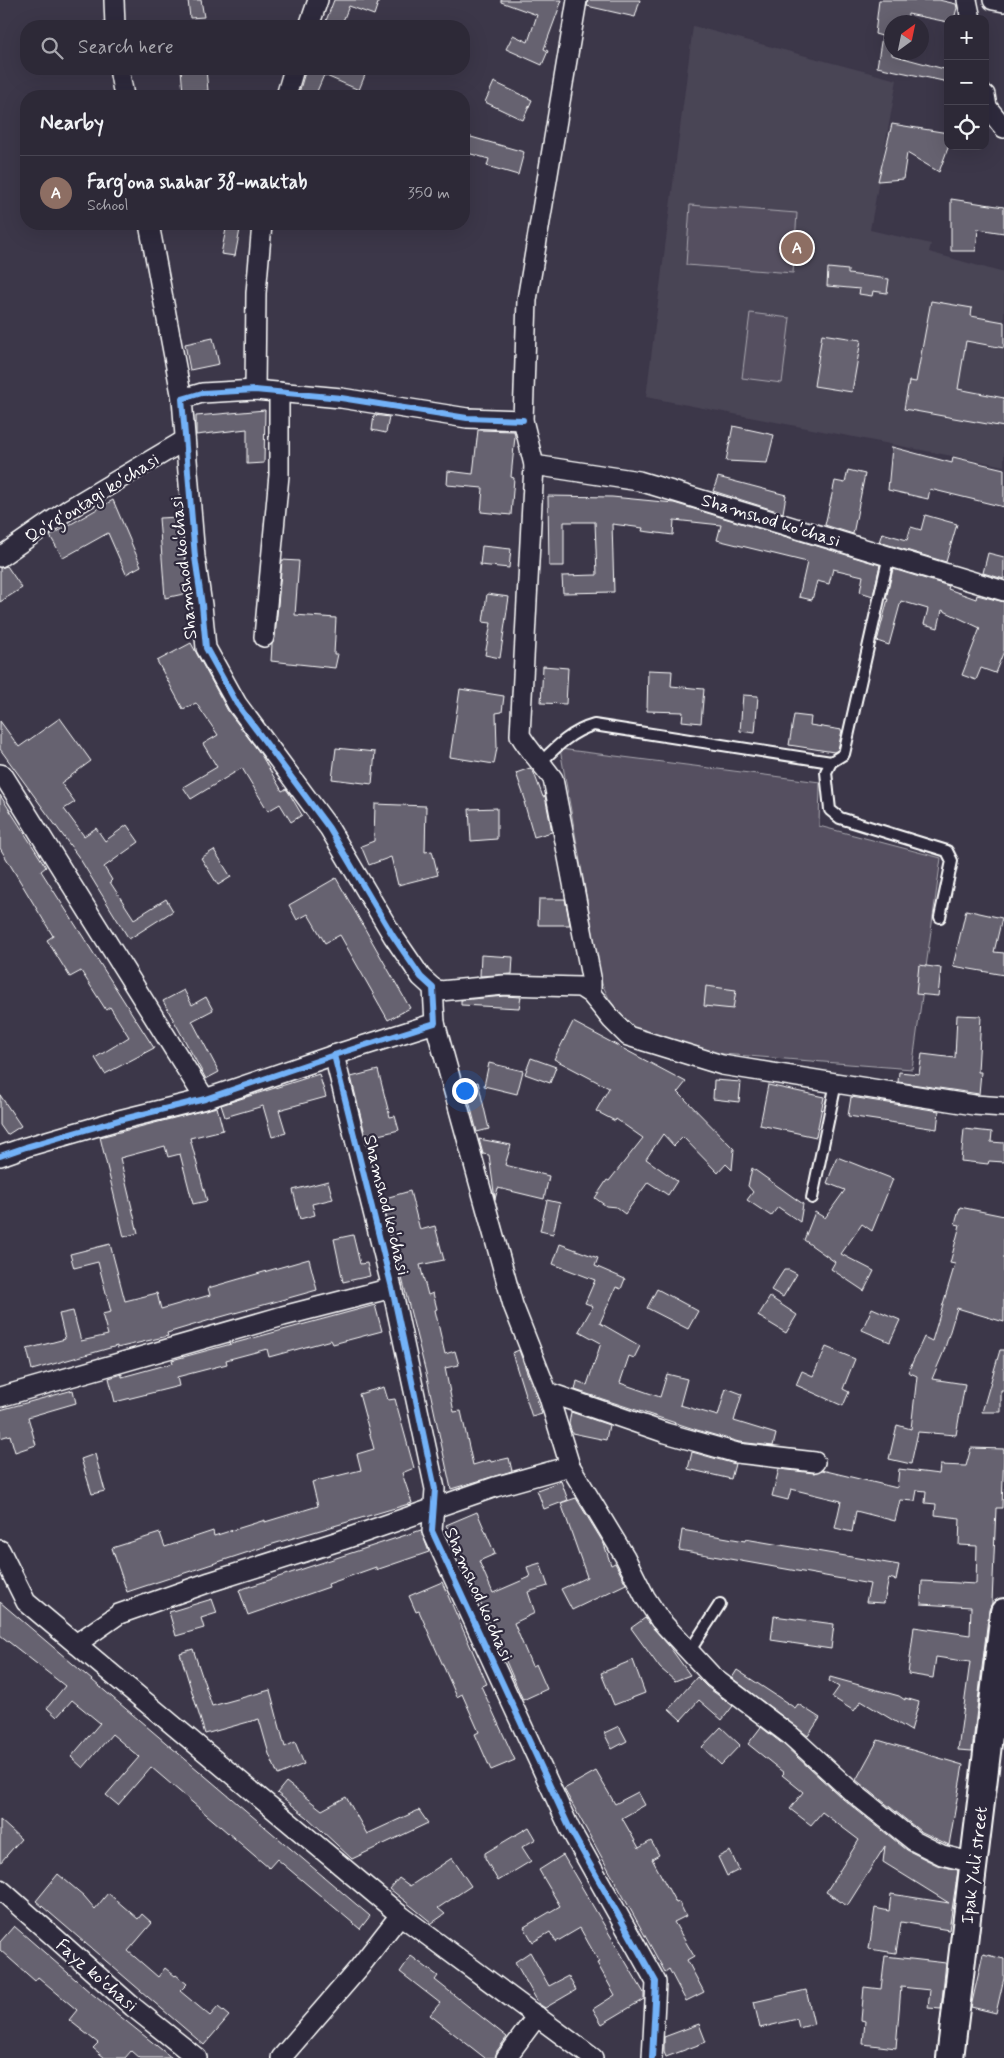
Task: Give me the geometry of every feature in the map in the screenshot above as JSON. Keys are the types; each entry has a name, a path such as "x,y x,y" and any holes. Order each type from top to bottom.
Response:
{"main road":[{"name":"Ipak Yuli street","path":"950,2058 1004,1612"}],"street":[{"path":"114,0 114,20"},
{"path":"311,20 318,0"},
{"path":"577,0 527,300 524,420 534,465 520,735 553,779 568,849 591,977 591,994"},
{"path":"967,0 970,15"},
{"path":"993,0 1004,2"},
{"path":"120,75 123,90"},
{"path":"288,90 292,75"},
{"path":"988,105 1004,128"},
{"name":"Shamshod koʻchasi","path":"150,230 182,399 195,557 206,648 237,704 329,828 393,936 421,977 433,988"},
{"path":"255,390 256,293 261,230"},
{"path":"182,399 202,393 255,390 341,398 467,418 524,420"},
{"path":"264,636 279,475 279,392"},
{"name":"Qoʻrgʻontagi koʻchasi","path":"0,556 69,509 185,440"},
{"name":"Shamshod koʻchasi","path":"534,465 639,481 1004,591"},
{"path":"0,774 3,774 205,1099"},
{"path":"974,1863 942,1854 914,1841 850,1790 791,1736 714,1678 660,1620 645,1597 625,1557 570,1466 547,1392 513,1305 435,1023 433,988 440,990 504,984 580,987 591,994 628,1036 722,1065 974,1105 1004,1107"},
{"path":"3,1150 205,1099 435,1023"},
{"name":"Shamshod koʻchasi","path":"334,1055 392,1288 435,1489 432,1531 562,1811 656,1982 652,2058"},
{"path":"0,1398 283,1316 392,1288"},
{"path":"547,1392 666,1433 737,1453 815,1462"},
{"path":"76,1644 119,1614 495,1487 570,1466"},
{"path":"0,1550 26,1602 400,1915 593,2058"},
{"name":"Fayz koʻchasi","path":"0,1889 133,2007 197,2058"},
{"path":"281,2058 358,1969 400,1915"},
{"path":"506,2058 537,2016"}],"lane":[{"path":"889,555 844,754 831,762 826,772 830,810 840,818 947,851 952,861 940,917"},
{"path":"541,762 563,740 580,729 594,725 831,762"},
{"path":"812,1198 836,1083"},
{"path":"689,1652 720,1604"}],"shaded area":[{"path":"693,26 897,80 870,230 931,244 929,252 1004,273 1004,466 646,397"},
{"path":"690,205 797,213 793,273 686,265"},
{"path":"750,313 790,318 782,383 742,378"},
{"path":"560,749 820,782 819,826 941,858 912,1069 710,1053 634,1032 618,1017 602,984"}],"building":[{"path":"188,0 201,0 204,17 190,18"},
{"path":"334,0 379,0 374,15 349,6 343,20 326,20"},
{"path":"501,0 562,0 544,49 548,51 542,65 506,49 513,35 528,42 537,15 501,2"},
{"path":"588,0 640,0 635,17 587,6"},
{"path":"879,0 939,0 956,4 955,15 944,15 944,21 929,18 929,15 884,15 884,60 911,60 944,69 944,81 877,67 882,36 875,34"},
{"path":"182,75 207,75 208,90 183,90"},
{"path":"304,75 324,75 318,90 300,90"},
{"path":"324,75 365,75 359,90"},
{"path":"494,82 532,100 523,120 485,102"},
{"path":"892,124 944,132 944,150 947,150 939,172 907,153 903,179 878,181"},
{"path":"470,137 524,152 518,175 487,166 489,159 470,154"},
{"path":"951,199 1004,207 1004,233 978,229 976,251 951,251"},
{"path":"226,230 240,230 235,256 221,254"},
{"path":"828,268 848,270 848,274 889,279 887,293 873,291 872,296 859,294 860,289 827,286"},
{"path":"931,301 972,308 971,316 1004,322 1004,348 966,341 958,389 1004,398 1004,427 904,409 909,381 916,382"},
{"path":"822,334 861,340 852,392 814,386"},
{"path":"213,338 219,364 190,370 185,344"},
{"path":"265,410 264,463 247,464 247,429 196,435 196,416"},
{"path":"374,415 389,417 386,433 372,430"},
{"path":"733,426 774,435 767,463 726,461"},
{"path":"478,430 514,431 511,477 514,478 511,515 481,512 483,488 447,485 448,471 473,474"},
{"path":"892,447 952,463 953,457 1004,469 1004,507 930,489 928,499 888,490"},
{"path":"848,470 865,474 853,534 825,525 835,481 845,483"},
{"path":"718,477 786,495 783,513 713,491"},
{"path":"548,496 612,497 674,503 880,565 873,596 860,592 863,576 833,569 829,584 817,581 812,600 799,597 807,562 717,540 721,525 674,520 673,535 642,531 643,528 612,524 614,592 563,593 562,576 597,575 595,522 564,522 564,566 549,566"},
{"path":"113,500 141,566 126,574 108,533 63,558 50,536"},
{"path":"925,515 957,524 946,562 879,542 882,533 907,540 911,527 921,530"},
{"path":"180,517 188,593 165,598 159,518"},
{"path":"482,546 511,549 509,568 480,565"},
{"path":"988,553 1004,557 1004,579 983,573"},
{"path":"282,560 299,561 295,615 336,618 334,654 338,654 335,668 271,661"},
{"path":"7,566 22,588 0,602 0,568"},
{"path":"893,569 949,586 948,589 976,599 977,595 1004,602 1004,651 995,673 981,668 976,680 962,675 980,628 942,610 938,628 924,624 928,609 901,601 889,645 877,641 888,599 886,599"},
{"path":"487,594 509,597 500,658 485,655 491,623 483,622"},
{"path":"191,643 228,711 260,753 282,791 286,789 302,815 291,822 280,804 268,811 242,768 191,799 183,787 217,767 203,744 218,735 196,703 183,709 157,661"},
{"path":"543,666 568,668 566,704 541,703"},
{"path":"648,670 672,671 671,686 704,689 701,723 682,721 683,712 647,711"},
{"path":"460,689 504,696 502,712 496,713 497,748 494,764 450,757"},
{"path":"743,695 758,696 755,733 740,731"},
{"path":"794,715 811,717 810,725 842,730 838,750 834,752 789,745"},
{"path":"60,718 91,761 61,783 75,802 64,809 84,836 96,828 105,841 127,825 139,842 104,867 112,880 110,882 134,919 166,899 173,911 129,939 80,859 0,749 0,721 19,747"},
{"path":"336,748 375,752 372,784 332,779"},
{"path":"530,768 534,773 543,797 545,796 552,832 534,837 524,802 526,802 516,773"},
{"path":"0,795 46,867 41,871 154,1048 105,1074 95,1058 129,1037 110,1007 106,1010 81,971 70,977 47,940 53,936 0,848"},
{"path":"375,804 426,806 425,852 432,851 438,875 398,885 391,857 369,865 361,846 374,841"},
{"path":"497,808 497,839 471,841 469,809"},
{"path":"214,850 231,877 218,885 201,858"},
{"path":"336,878 410,1008 388,1020 340,935 325,943 308,914 297,920 289,905"},
{"path":"539,899 565,899 570,925 538,925"},
{"path":"966,910 1002,918 994,952 1004,953 1004,975 953,966"},
{"path":"481,955 513,957 512,974 480,976"},
{"path":"919,965 941,968 938,996 916,994"},
{"path":"706,986 736,990 733,1009 704,1006"},
{"path":"184,990 192,1005 206,997 213,1010 192,1021 219,1072 206,1079 163,1001"},
{"path":"504,996 521,997 519,1008 461,1005 461,1000"},
{"path":"957,1015 981,1016 978,1072 981,1072 979,1094 898,1082 899,1072 919,1074 922,1054 955,1058"},
{"path":"573,1022 686,1082 678,1092 734,1149 732,1170 726,1164 718,1173 683,1137 674,1146 663,1134 646,1159 677,1181 668,1195 648,1182 625,1214 616,1207 606,1206 595,1198 607,1180 609,1181 643,1138 616,1119 615,1121 596,1111 609,1088 554,1059"},
{"path":"531,1058 556,1067 550,1083 525,1074"},
{"path":"489,1063 523,1071 517,1094 484,1086"},
{"path":"378,1070 390,1117 395,1116 399,1130 366,1138 351,1077"},
{"path":"319,1074 326,1097 279,1110 286,1133 272,1137 263,1106 225,1117 221,1105"},
{"path":"714,1080 741,1082 739,1102 713,1099"},
{"path":"478,1082 489,1129 477,1132 465,1085"},
{"path":"768,1085 824,1097 816,1137 760,1125"},
{"path":"0,1095 21,1126 7,1135 0,1125"},
{"path":"851,1097 939,1111 937,1129 848,1116"},
{"path":"217,1107 223,1130 190,1138 207,1201 193,1204 180,1154 168,1157 165,1146 120,1158 138,1233 124,1237 100,1137"},
{"path":"964,1129 992,1132 991,1142 1004,1143 1004,1162 989,1161 988,1164 961,1161"},
{"path":"479,1139 511,1145 505,1165 549,1176 544,1199 498,1188 495,1199 489,1155 483,1154"},
{"path":"837,1157 893,1179 872,1231 862,1224 841,1254 874,1271 864,1291 831,1269 835,1262 804,1240 815,1212 825,1218 845,1190 827,1183"},
{"path":"752,1168 803,1204 800,1222 778,1207 771,1216 747,1200 753,1192 748,1186"},
{"path":"328,1181 333,1199 312,1204 315,1215 300,1219 293,1190"},
{"path":"410,1191 420,1230 435,1226 444,1260 420,1265 428,1295 433,1293 445,1354 455,1351 459,1365 445,1368 454,1412 461,1411 473,1465 490,1460 491,1462 509,1458 512,1471 451,1489 426,1373 382,1199"},
{"path":"547,1200 560,1203 553,1234 540,1231"},
{"path":"960,1207 1004,1216 1004,1322 957,1308 944,1351 932,1379 965,1384 956,1435 918,1432 911,1464 889,1459 897,1425 911,1429 917,1376 908,1372 924,1337 932,1341 955,1264 950,1263 960,1225 955,1224"},
{"path":"353,1235 360,1264 367,1263 370,1276 343,1282 334,1239"},
{"path":"110,1244 125,1301 157,1293 161,1309 210,1295 208,1288 309,1259 317,1290 167,1333 168,1336 117,1348 117,1346 32,1370 27,1349 65,1339 59,1314 73,1311 81,1341 108,1335 102,1314 111,1312 98,1262 74,1268 70,1254"},
{"path":"560,1244 598,1258 595,1266 625,1279 621,1289 616,1287 600,1323 640,1346 634,1358 629,1356 620,1383 660,1397 667,1374 687,1379 680,1405 718,1416 726,1388 742,1394 734,1421 776,1434 773,1446 739,1442 575,1390 577,1381 587,1385 601,1343 579,1331 593,1306 585,1303 595,1280 553,1264"},
{"path":"784,1270 797,1274 783,1297 771,1290"},
{"path":"657,1289 698,1311 688,1329 647,1308"},
{"path":"770,1297 797,1315 786,1333 758,1316"},
{"path":"375,1305 382,1331 333,1344 331,1340 269,1357 267,1349 226,1360 227,1364 177,1377 179,1386 115,1402 109,1378 122,1374 122,1377 173,1363 172,1360"},
{"path":"872,1308 900,1320 890,1342 862,1330"},
{"path":"826,1347 855,1359 843,1389 849,1392 843,1406 796,1385 802,1371 813,1376"},
{"path":"519,1350 542,1414 532,1417 512,1353"},
{"path":"1000,1350 1004,1350 1004,1391 1001,1391 1001,1412 982,1412"},
{"path":"384,1387 388,1400 395,1399 414,1468 402,1473 412,1503 273,1544 127,1592 112,1548 160,1533 165,1547 213,1531 214,1536 318,1506 312,1482 361,1470 357,1454 374,1449 359,1394"},
{"path":"73,1390 76,1403 28,1417 36,1445 15,1452 10,1435 0,1438 0,1410"},
{"path":"571,1412 609,1425 606,1440 572,1433 569,1424"},
{"path":"971,1448 1004,1449 1002,1508 996,1508 992,1603 989,1610 972,1751 958,1750 970,1662 936,1657 933,1678 908,1674 914,1627 970,1635 971,1607 921,1604 922,1581 976,1584 977,1546 959,1545 960,1518 935,1515 936,1504 925,1503 926,1491 917,1490 915,1501 900,1500 895,1521 856,1511 852,1532 835,1528 841,1501 791,1489 788,1500 772,1496 779,1469 814,1473 822,1470 897,1488 899,1469 939,1474 940,1465 966,1466"},
{"path":"692,1452 735,1464 731,1479 688,1469"},
{"path":"95,1454 105,1491 92,1494 81,1459"},
{"path":"561,1481 568,1500 544,1509 537,1490"},
{"path":"576,1498 604,1544 611,1565 615,1563 626,1584 572,1610 561,1589 587,1577 561,1503"},
{"path":"477,1512 495,1554 479,1561 493,1593 530,1577 527,1567 540,1563 548,1586 528,1592 535,1613 514,1623 532,1666 536,1664 547,1689 523,1700 446,1525"},
{"path":"421,1530 429,1552 376,1570 376,1567 328,1584 329,1587 248,1615 239,1590"},
{"path":"682,1530 899,1565 896,1580 889,1578 884,1603 866,1602 870,1584 679,1550"},
{"path":"442,1582 487,1684 481,1686 515,1760 491,1770 475,1734 479,1732 462,1694 457,1697 419,1611 416,1612 409,1596"},
{"path":"212,1599 217,1613 201,1618 204,1628 176,1636 169,1612"},
{"path":"0,1602 370,1916 360,1929 277,1859 269,1868 151,1767 118,1805 106,1795 139,1757 112,1734 83,1768 71,1757 100,1723 72,1700 57,1717 47,1708 65,1686 0,1635"},
{"path":"774,1616 834,1624 831,1649 771,1640"},
{"path":"645,1618 690,1675 675,1681 660,1668 631,1628"},
{"path":"193,1649 212,1706 270,1690 285,1747 295,1742 304,1764 278,1775 269,1754 259,1719 205,1734 180,1653"},
{"path":"633,1660 645,1693 614,1705 601,1673"},
{"path":"737,1670 795,1708 798,1704 820,1718 808,1736 732,1678"},
{"path":"697,1677 707,1687 733,1706 722,1720 699,1700 681,1720 669,1709"},
{"path":"830,1677 899,1696 905,1700 905,1698 919,1702 911,1731 861,1701 854,1711 832,1697 839,1687 829,1681"},
{"path":"619,1726 627,1741 612,1749 604,1733"},
{"path":"721,1727 740,1745 721,1765 702,1747"},
{"path":"761,1727 784,1745 843,1799 907,1850 937,1865 958,1870 949,1930 901,1922 896,1953 869,1949 875,1908 889,1911 891,1894 949,1903 883,1862 885,1846 847,1906 826,1892 859,1840 822,1812 811,1825 790,1809 803,1792 782,1775 784,1773 748,1744"},
{"path":"878,1740 963,1765 949,1845 920,1831 856,1780"},
{"path":"596,1771 615,1804 638,1792 645,1805 622,1818 639,1848 651,1841 659,1855 652,1859 676,1903 679,1902 686,1916 674,1922 694,1956 687,1960 704,1992 686,2001 669,1969 665,1972 564,1789"},
{"path":"286,1782 322,1810 346,1797 367,1834 419,1810 428,1823 352,1859 307,1817 277,1793"},
{"path":"0,1820 21,1839 0,1863"},
{"path":"529,1827 536,1839 522,1847 531,1861 498,1881 485,1858 485,1853"},
{"path":"730,1851 739,1870 727,1876 718,1857"},
{"path":"563,1855 644,1993 644,1999 602,2024 593,2009 615,1995 580,1928 556,1942 550,1932 533,1942 524,1927 560,1906 539,1870"},
{"path":"452,1858 471,1886 438,1908 445,1914 432,1923 390,1889 399,1878 410,1886"},
{"path":"58,1874 84,1896 95,1909 108,1893 138,1919 142,1914 152,1923 128,1951 158,1977 165,1968 176,1975 187,1984 180,1991 210,2016 218,2007 229,2016 204,2045 36,1901"},
{"path":"14,1926 91,1993 172,2058 139,2058 131,2051 125,2058 105,2058 93,2048 98,2043 69,2020 77,2010 38,1977 35,1981 0,1950 0,1942"},
{"path":"530,1952 549,1986 568,1976 576,1990 545,2008 539,2004 515,1962"},
{"path":"983,1954 1004,1959 1004,1978 996,2013 971,2007"},
{"path":"411,1956 438,1976 435,1980 507,2037 497,2051 495,2058 485,2058 430,2015 440,2003 400,1972"},
{"path":"885,1956 946,1963 941,2009 928,2008 930,1990 901,1987 896,2048 863,2044 865,2021 861,2020 864,1987 881,1989"},
{"path":"806,1990 814,2024 799,2028 797,2019 760,2028 754,2002"},
{"path":"699,2024 706,2042 666,2057 664,2037"}],"cycle path":[{"path":"0,1156 119,1120 205,1099 435,1023 433,988 421,977 393,936 329,828 237,704 206,648 195,557 182,399 202,393 255,390 341,398 467,418 523,420"},
{"path":"334,1055 392,1288 435,1489 432,1531 570,1829 656,1982 652,2058"}],"place":[{"name":"Farg'ona shahar 38-maktab","path":"797,248"}]}
